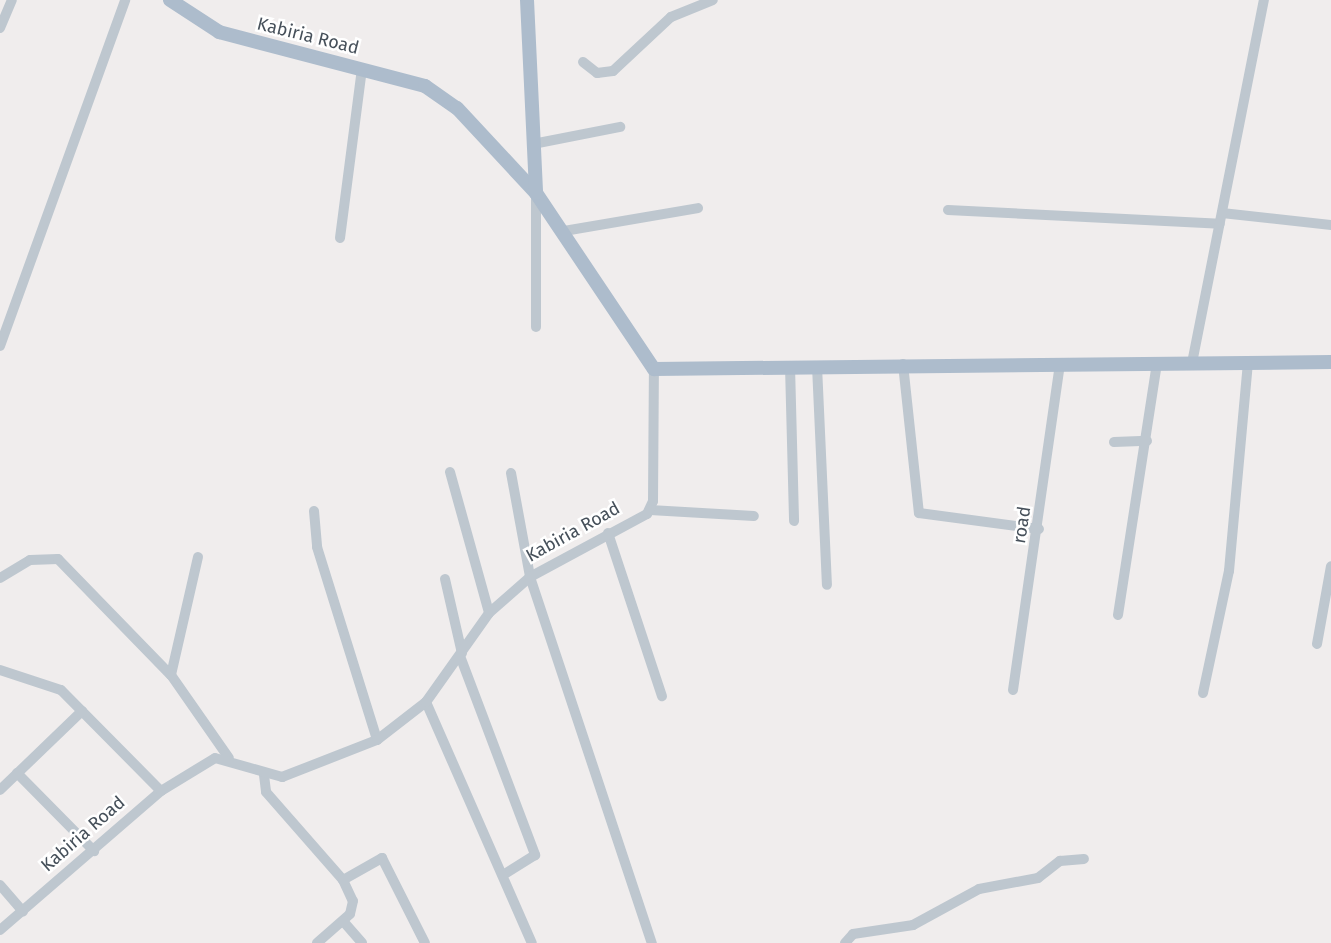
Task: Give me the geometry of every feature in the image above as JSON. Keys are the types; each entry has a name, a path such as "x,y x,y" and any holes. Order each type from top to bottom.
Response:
{"main road":[{"name":"Kabiria Road","path":"170,0 219,32 425,86 457,108 536,193 654,369"},
{"path":"527,0 536,193"},
{"path":"654,369 903,364 1331,362"}],"street":[{"path":"0,28 12,0"},
{"path":"0,345 125,0"},
{"path":"583,62 597,73 613,71 671,17 713,0"},
{"path":"1192,363 1264,0"},
{"path":"340,238 362,69"},
{"path":"533,144 621,127"},
{"path":"536,193 536,327"},
{"path":"564,231 698,208"},
{"path":"948,210 1331,225"},
{"path":"1203,693 1229,571 1248,362"},
{"path":"1118,615 1157,363"},
{"path":"903,364 919,513 1039,529"},
{"name":"road","path":"1013,690 1039,529 1060,365"},
{"path":"790,366 794,521"},
{"path":"817,366 827,585"},
{"path":"654,369 650,510 754,516"},
{"path":"1114,442 1147,441"},
{"path":"450,471 489,613"},
{"path":"511,473 530,577 652,943"},
{"name":"Kabiria Road","path":"264,775 310,770 377,740 426,702 489,613 530,577 650,510"},
{"path":"314,512 317,547 377,740"},
{"path":"608,533 662,696"},
{"path":"171,676 198,558"},
{"path":"0,578 30,560 58,559 171,676 229,758 264,775 266,792 343,880 354,908 317,943"},
{"path":"1317,644 1331,566"},
{"path":"445,579 461,655 535,855 503,875"},
{"path":"0,670 44,681 82,711 161,791"},
{"path":"426,702 532,943"},
{"path":"0,790 82,711"},
{"name":"Kabiria Road","path":"0,930 161,791 215,758 229,758"},
{"path":"17,773 94,851"},
{"path":"343,880 382,858 425,943"},
{"path":"845,943 853,933 913,925 989,885 1038,878 1060,861 1084,859"},
{"path":"0,885 23,911"},
{"path":"343,921 362,943"}]}
